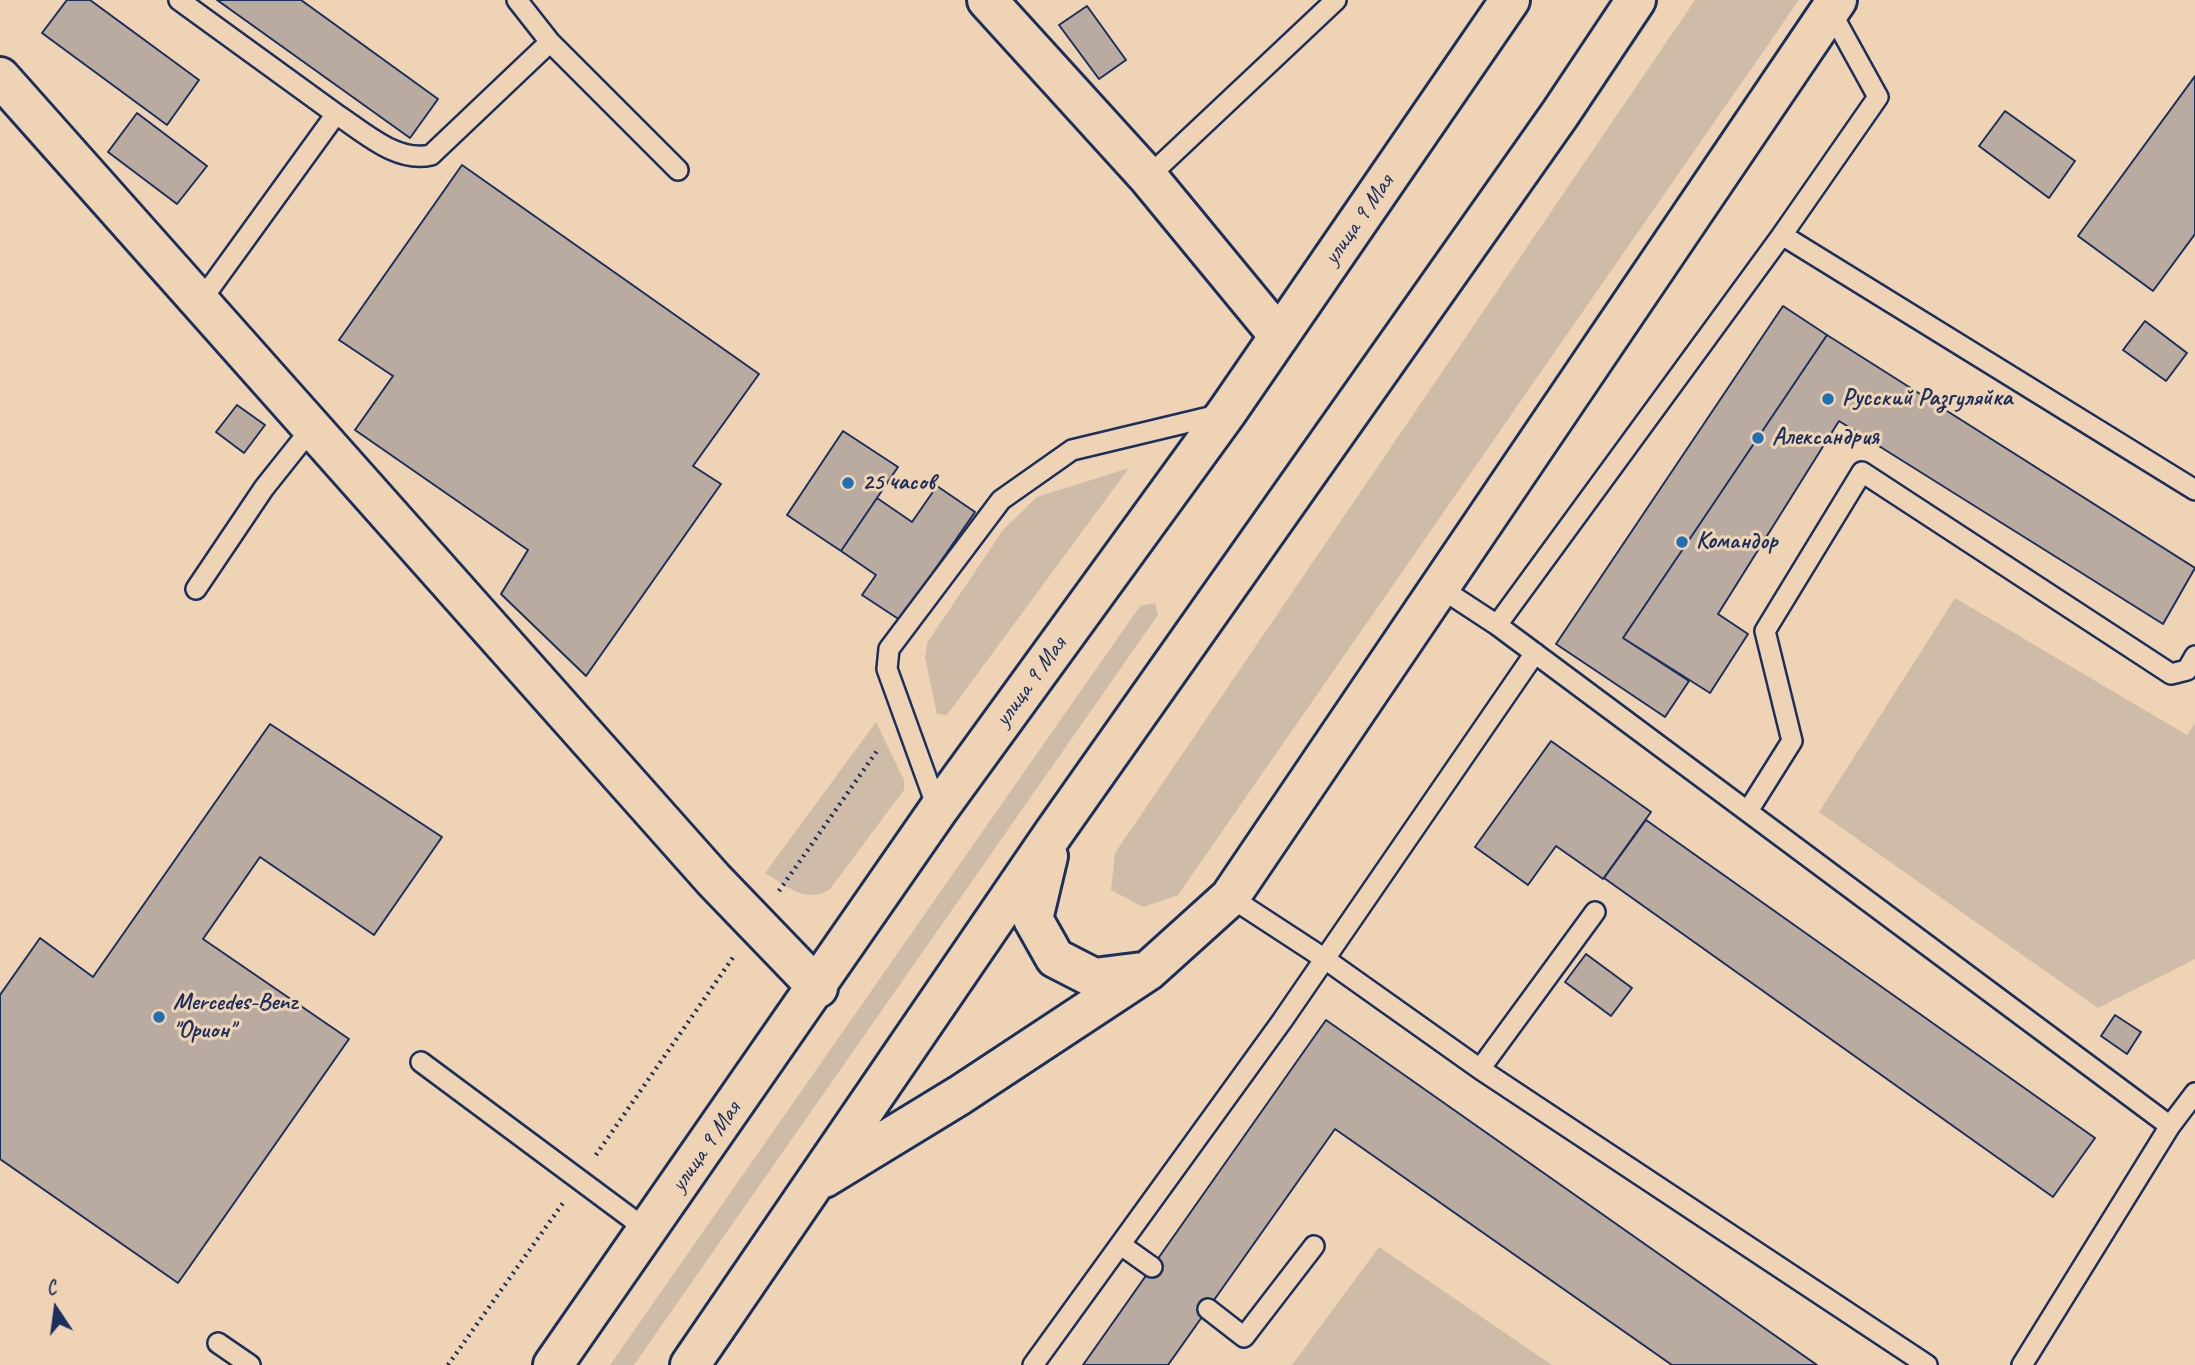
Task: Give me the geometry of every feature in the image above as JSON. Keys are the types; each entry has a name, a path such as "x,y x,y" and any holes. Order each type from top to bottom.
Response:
{"main road":[{"path":"988,0 1148,177 1279,336"},
{"name":"улица 9 Мая","path":"553,1365 818,988 939,810 1227,412 1510,0"},
{"path":"690,1365 1053,834 1560,114 1636,0"},
{"path":"814,1185 960,1095 1148,971 1230,897 1834,5"},
{"path":"0,76 310,429 705,870 818,988"},
{"path":"1053,834 1033,919 1055,958 1094,978 1148,971"}],"lane":[{"path":"179,0 336,114 402,156 417,158 431,155 550,42"},
{"path":"517,0 550,42 678,170"},
{"path":"1148,177 1336,0"},
{"path":"1497,625 1782,235 1878,97 1834,5"},
{"path":"200,302 336,114"},
{"path":"1782,235 2195,491"},
{"path":"939,810 887,670 889,649 1001,500 1072,450 1227,412"},
{"path":"197,589 264,488 310,429"},
{"path":"1748,811 1792,741 1765,631 1862,472 2171,674 2187,670 2195,656"},
{"path":"1439,587 1535,653 2170,1126"},
{"path":"1033,1365 1325,958 1535,653"},
{"path":"1230,897 1325,958 1480,1069 1927,1365"},
{"path":"1480,1069 1595,912"},
{"path":"421,1062 647,1230"},
{"path":"2022,1365 2170,1126 2195,1093"},
{"path":"1121,1245 1152,1268"},
{"path":"1208,1309 1244,1337 1314,1246"},
{"path":"218,1343 250,1365"}],"path":[{"path":"448,1365 879,748"}],"shaded area":[{"path":"1695,0 1799,0 1178,895 1143,907 1111,890 1115,853"},
{"path":"1129,468 947,715 937,714 925,658 927,643 1003,530 1037,497"},
{"path":"1955,598 2187,735 2195,723 2195,959 2098,1008 1819,812"},
{"path":"1155,603 1158,615 634,1365 610,1365 1140,606"},
{"path":"876,722 904,780 904,790 830,889 813,895 797,892 765,873"},
{"path":"1379,1247 1552,1365 1292,1365"}],"building":[{"path":"67,0 90,0 199,80 167,125 42,33"},
{"path":"217,0 301,0 438,99 410,138"},
{"path":"1087,6 1126,60 1099,79 1059,25"},
{"path":"2195,76 2195,234 2153,291 2078,236"},
{"path":"2005,111 2075,161 2049,198 1979,146"},
{"path":"137,113 207,166 177,204 108,152"},
{"path":"462,165 759,374 693,466 721,484 586,676 501,594 528,550 355,430 393,376 339,340"},
{"path":"1783,306 1827,335 1623,638 1689,681 1665,717 1556,644"},
{"path":"2145,321 2187,353 2166,381 2123,350"},
{"path":"1827,335 2195,568 2163,624 1839,421 1718,614 1748,634 1710,693 1623,638"},
{"path":"237,405 265,425 244,453 216,432"},
{"name":"25 часов","path":"843,431 898,467 841,551 787,515"},
{"path":"937,486 975,512 900,620 862,595 876,575 841,551 877,498 912,522"},
{"name":"Mercedes-Benz \"Орион\"","path":"270,724 442,837 374,935 260,857 203,939 349,1039 178,1283 0,1159 0,995 40,938 93,977"},
{"path":"1551,741 1651,812 1603,879 1556,846 1528,885 1475,847"},
{"path":"1646,820 2095,1138 2053,1197 1604,878"},
{"path":"1586,954 1632,988 1611,1016 1565,982"},
{"path":"2115,1015 2141,1032 2127,1054 2101,1036"},
{"path":"1326,1020 1817,1365 1672,1365 1335,1129 1168,1365 1083,1365"}],"place":[{"name":"Русский Разгуляйка","path":"1828,399"},
{"name":"Александрия","path":"1758,438"},
{"name":"25 часов","path":"848,483"},
{"name":"Командор","path":"1682,542"},
{"name":"Mercedes-Benz \"Орион\"","path":"159,1017"}]}
